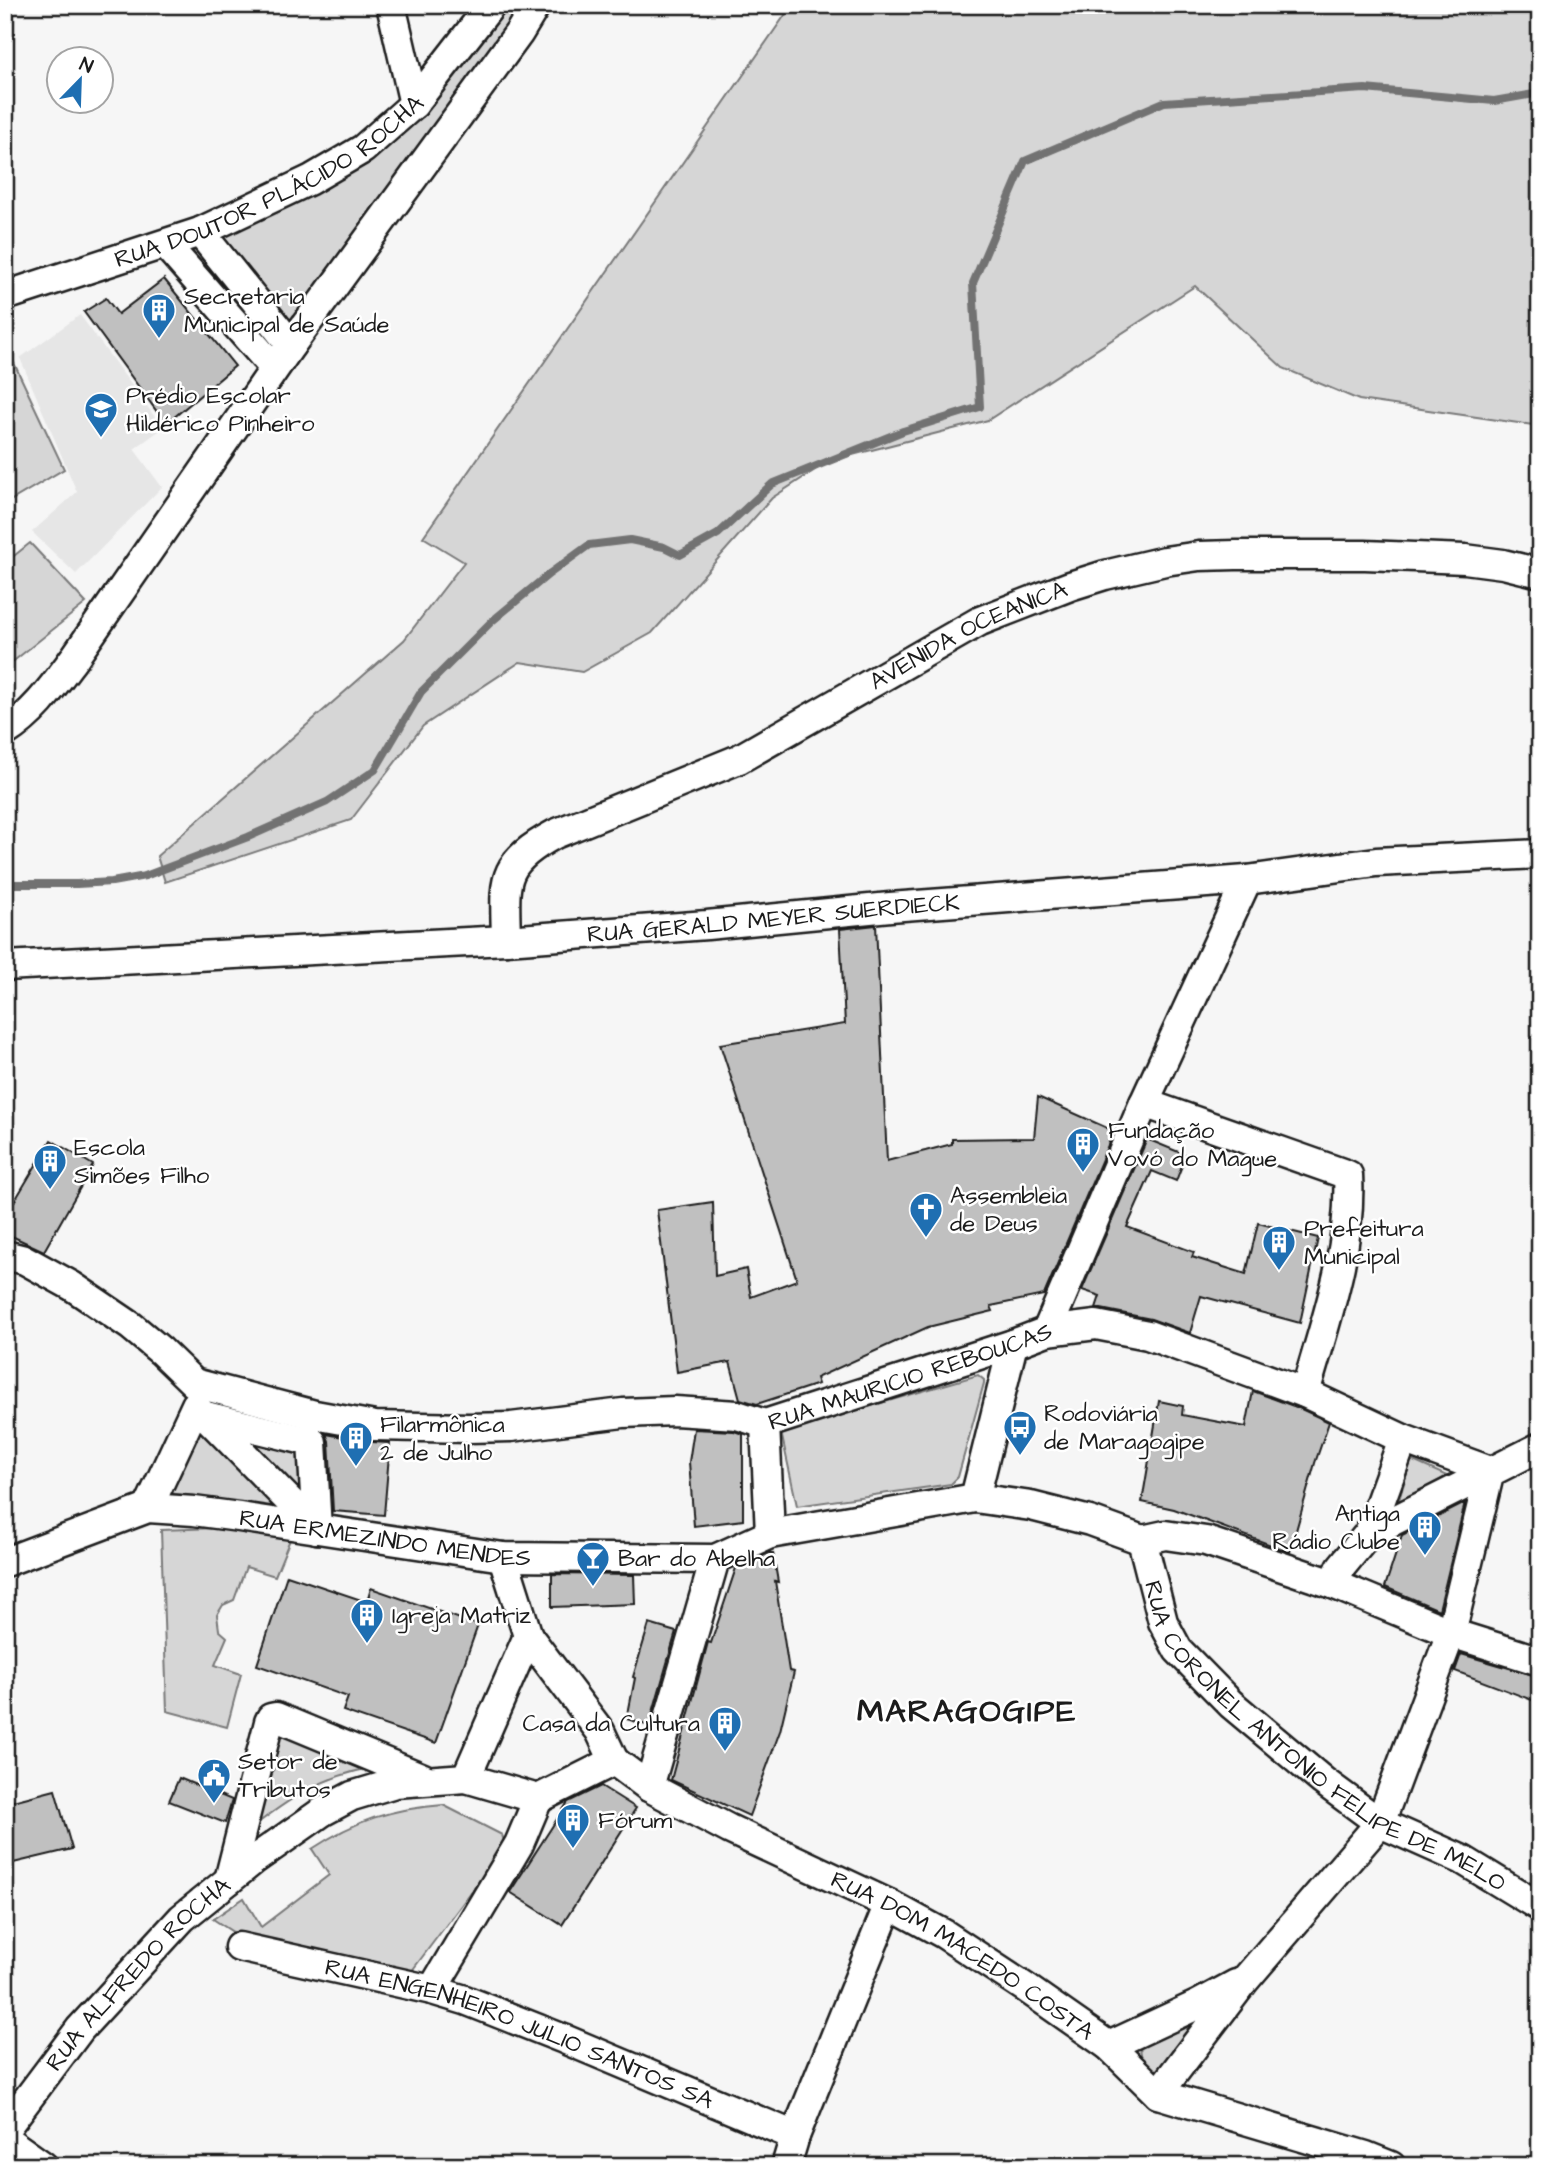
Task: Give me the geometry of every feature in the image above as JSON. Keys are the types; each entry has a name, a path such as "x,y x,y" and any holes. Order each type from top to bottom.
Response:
{"street":[{"path":"391,5 414,104"},
{"name":"RUA DOUTOR PLÁCIDO ROCHA","path":"5,296 200,232 310,180 363,149 414,104 491,5"},
{"path":"5,732 30,713 61,676 274,368 519,33 536,5"},
{"path":"200,232 291,345"},
{"path":"166,244 274,368"},
{"name":"AVENIDA OCEANICA","path":"506,940 507,879 517,861 538,843 739,759 980,621 1070,586 1165,561 1199,556 1365,555 1465,559 1540,573"},
{"name":"RUA GERALD MEYER SUERDIECK","path":"5,966 506,940 1247,880 1376,862 1540,855"},
{"path":"1046,1331 1144,1102 1247,880"},
{"path":"1144,1102 1348,1175 1349,1206 1338,1278 1305,1393"},
{"name":"RUA MAURICIO REBOUCAS","path":"5,1255 25,1260 72,1286 131,1326 161,1351 199,1402 315,1415 375,1426 510,1427 623,1413 674,1411 737,1415 765,1424 1046,1331 1096,1325 1148,1335 1305,1393 1403,1438 1490,1471"},
{"path":"975,1498 1013,1343"},
{"path":"148,1508 199,1402"},
{"path":"199,1402 317,1528"},
{"path":"199,1402 312,1442 317,1528"},
{"path":"765,1424 770,1534"},
{"path":"1333,1584 1341,1567 1369,1533 1403,1438"},
{"path":"1369,1533 1540,1447"},
{"path":"1158,2094 1245,1980 1380,1823 1451,1633 1490,1471"},
{"name":"RUA ERMEZINDO MENDES","path":"5,1562 148,1508 194,1511 503,1557 715,1559 770,1534 975,1498 1031,1506 1090,1521 1142,1540"},
{"path":"1142,1540 1165,1535 1206,1541 1333,1584 1451,1633 1540,1661"},
{"name":"RUA CORONEL ANTONIO FELIPE DE MELO","path":"1142,1540 1163,1622 1178,1650 1241,1712 1323,1781 1380,1823 1463,1860 1540,1907"},
{"path":"432,1990 519,1844 538,1799 614,1761 600,1731 528,1636 503,1557"},
{"path":"649,1787 715,1559"},
{"path":"528,1636 466,1778 538,1799"},
{"path":"229,1880 271,1718 276,1717 429,1781"},
{"name":"RUA DOM MACEDO COSTA","path":"614,1761 649,1787 729,1829 889,1904 956,1942 1109,2046 1158,2094 1366,2155 1391,2166"},
{"name":"RUA ALFREDO ROCHA","path":"5,2129 80,2029 182,1918 288,1835 352,1796 395,1783 466,1778"},
{"path":"786,2166 795,2136 889,1904"},
{"name":"RUA ENGENHEIRO JULIO SANTOS SA","path":"239,1947 432,1990 495,2010 795,2136"},
{"path":"1109,2046 1245,1980"},
{"path":"5,2139 43,2166"}],"shaded area":[{"path":"510,5 524,5 291,328 219,234 423,107"},
{"path":"792,5 1540,5 1540,426 1359,400 1283,368 1195,286 988,420 829,461 772,498 652,633 582,672 520,662 423,726 351,820 165,882 157,856 404,640 464,562 423,537"},
{"path":"197,243 276,341 269,350 182,251"},
{"name":"Prédio Escolar Hildérico Pinheiro","path":"80,315 163,428 134,449 162,487 76,574 32,532 77,492 20,358"},
{"path":"5,344 64,469 5,504"},
{"path":"30,543 86,603 5,668 5,563"},
{"path":"978,1375 984,1383 958,1477 951,1484 797,1506 781,1432"},
{"path":"198,1429 274,1503 272,1507 169,1493"},
{"path":"243,1435 306,1445 302,1493 299,1492"},
{"path":"1411,1460 1447,1476 1398,1503"},
{"path":"217,1528 291,1537 275,1576 246,1567 234,1600 223,1605 217,1615 219,1630 227,1637 215,1665 241,1674 227,1727 167,1711 161,1530"},
{"path":"277,1730 370,1768 338,1776 310,1788 258,1823"},
{"path":"443,1805 502,1835 505,1844 411,1972 242,1938 213,1919 244,1898 261,1927 329,1875 312,1849 359,1823 406,1809"},
{"path":"1179,2027 1187,2028 1190,2033 1160,2071 1154,2072 1142,2060 1140,2048"}],"building":[{"name":"Secretaria Municipal de Saúde","path":"164,279 235,366 166,424 84,312 106,298 118,314"},
{"path":"876,925 887,1161 952,1144 952,1139 1034,1138 1038,1097 1114,1131 1044,1295 991,1306 993,1311 928,1327 816,1378 818,1384 757,1404 740,1399 730,1362 677,1372 657,1210 713,1202 715,1276 746,1269 751,1297 797,1280 720,1044 845,1024 840,929"},
{"path":"1147,1139 1186,1155 1176,1181 1152,1171 1127,1227 1194,1252 1192,1257 1246,1274 1258,1223 1318,1238 1300,1323 1201,1296 1190,1333 1151,1319 1096,1308 1100,1296 1082,1290"},
{"name":"Escola Simões Filho","path":"51,1140 93,1165 44,1251 5,1233 5,1217"},
{"path":"1253,1391 1329,1422 1290,1552 1174,1509 1142,1502 1159,1401 1183,1406 1182,1415 1246,1427"},
{"path":"694,1429 743,1434 743,1520 694,1526 689,1462"},
{"name":"Filarmônica 2 de Julho","path":"326,1434 390,1443 384,1515 333,1511 329,1441"},
{"name":"Antiga Rádio Clube","path":"1465,1503 1439,1610 1385,1587 1402,1535"},
{"path":"773,1553 778,1582 775,1581 789,1671 794,1672 780,1731 749,1816 671,1780 708,1642 711,1643 736,1568"},
{"name":"Bar do Abelha","path":"552,1574 634,1575 635,1604 552,1607"},
{"name":"Igreja Matriz","path":"287,1575 367,1602 371,1588 478,1625 436,1743 343,1711 348,1697 257,1665"},
{"path":"649,1624 676,1632 649,1726 627,1719 635,1678 633,1677"},
{"path":"1461,1654 1540,1677 1540,1703 1455,1671"},
{"name":"Setor de Tributos","path":"179,1778 232,1800 225,1823 169,1801"},
{"name":"Fórum","path":"601,1786 636,1808 562,1925 510,1892 568,1802"},
{"path":"55,1790 72,1849 5,1865 5,1803"}],"waterway":[{"path":"5,884 77,884 112,882 145,876 248,837 327,802 375,770 421,692 491,622 589,545 630,540 664,547 680,555 718,534 772,484 903,431 980,407 973,283 1025,161 1164,102 1365,89 1494,101 1540,93"}],"place":[{"name":"Secretaria Municipal de Saúde","path":"159,340"},
{"name":"Prédio Escolar Hildérico Pinheiro","path":"101,439"},
{"name":"Fundação Vovó do Mague","path":"1083,1174"},
{"name":"Escola Simões Filho","path":"50,1191"},
{"name":"Assembleia de Deus","path":"926,1239"},
{"name":"Prefeitura Municipal","path":"1279,1272"},
{"name":"Rodoviária de Maragogipe","path":"1020,1457"},
{"name":"Filarmônica 2 de Julho","path":"356,1468"},
{"name":"Antiga Rádio Clube","path":"1425,1557"},
{"name":"Bar do Abelha","path":"593,1588"},
{"name":"Igreja Matriz","path":"367,1645"},
{"name":"Casa da Cultura","path":"725,1753"},
{"name":"Setor de Tributos","path":"214,1805"},
{"name":"Fórum","path":"573,1850"}],"district":[{"name":"MARAGOGIPE","path":"967,1710"}]}
